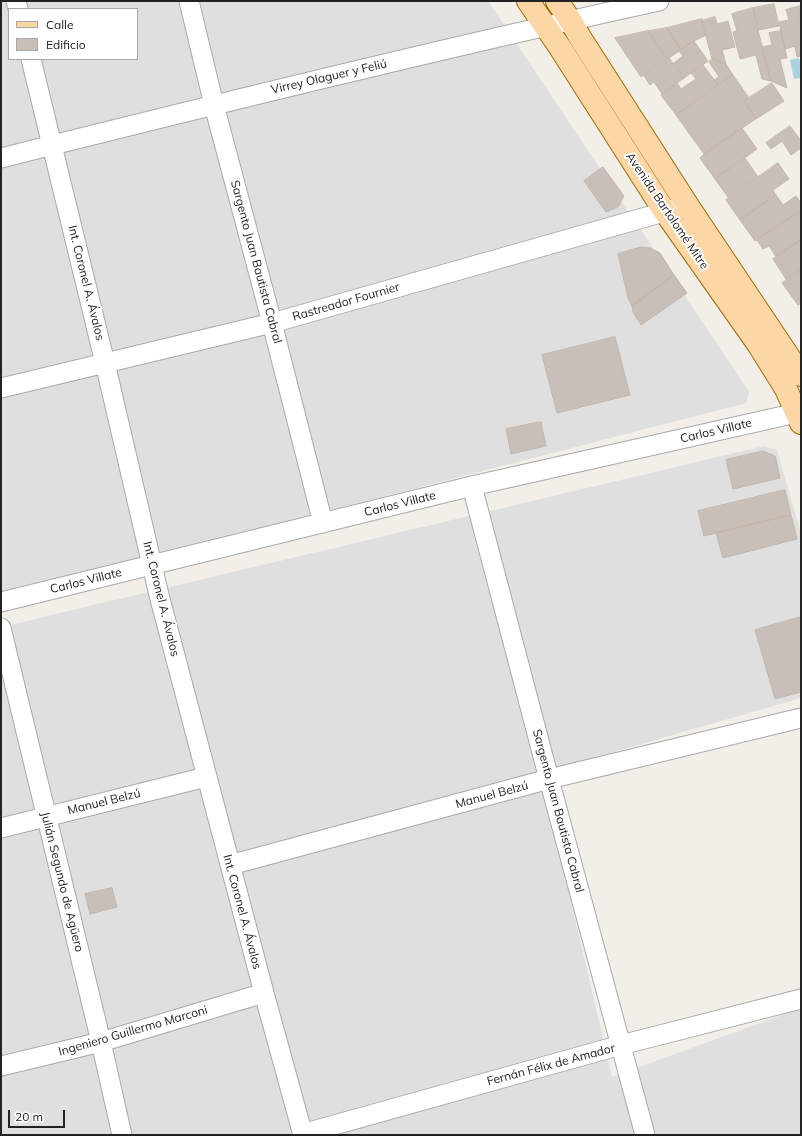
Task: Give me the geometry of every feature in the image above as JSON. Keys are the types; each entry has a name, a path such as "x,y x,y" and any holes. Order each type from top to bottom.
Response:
{"main road":[{"name":"Avenida Bartolomé Mitre","path":"528,1 546,26 665,212 758,344 786,389 800,416"},
{"name":"Avenida Bartolomé Mitre","path":"557,1 688,206 801,375"}],"street":[{"name":"Sargento Juan Bautista Cabral","path":"189,1 214,105 272,323 322,523"},
{"name":"Virrey Olaguer y Feliú","path":"1,158 214,105 570,20 659,1"},
{"name":"Int. Coronel A. Ávalos","path":"31,60 105,363 159,595 302,1134"},
{"name":"Rastreador Fournier","path":"1,388 272,323 688,206"},
{"name":"Carlos Villate","path":"1,602 472,486 800,416"},
{"name":"Sargento Juan Bautista Cabral","path":"472,486 645,1135"},
{"name":"Julián Segundo de Agüero","path":"1,628 122,1135"},
{"name":"Manuel Belzú","path":"230,865 549,779 801,718"},
{"name":"Manuel Belzú","path":"1,828 206,776"},
{"name":"Ingeniero Guillermo Marconi","path":"1,1066 101,1042 264,993"},
{"name":"Fernán Félix de Amador","path":"302,1134 621,1045 801,998"}],"shaded area":[{"path":"1,1 488,1 749,392 746,403 146,558 1,593"},
{"path":"764,446 777,450 801,534 801,698 541,773 612,1077 801,1008 801,1135 1,1135 1,627"}],"water":[{"path":"799,58 801,78 794,79 790,60"}],"building":[{"path":"774,4 779,26 758,30 753,8"},
{"path":"800,6 801,56 797,57 795,46 785,49 779,22 789,20 786,10"},
{"path":"753,8 771,81 762,79 756,55 740,59 733,32 737,31 732,14"},
{"path":"715,17 717,24 728,21 735,47 722,50 726,64 712,59 702,21"},
{"path":"702,19 706,35 681,50 667,28"},
{"path":"667,28 681,50 667,59 648,31"},
{"path":"648,31 667,59 641,77 615,38"},
{"path":"781,31 787,58 780,59 787,88 771,81 762,47 772,45 769,33"},
{"path":"694,41 708,61 684,78 674,63 683,56 679,51"},
{"path":"669,58 684,78 662,94 654,82 650,85 644,76"},
{"path":"712,59 726,64 733,75 718,85 714,80 719,77 709,62"},
{"path":"703,65 718,85 676,115 661,95 677,83 681,89 696,79 691,73"},
{"path":"733,75 749,98 744,101 756,119 704,154 676,115"},
{"path":"772,83 784,101 756,119 744,101"},
{"path":"790,126 801,141 801,148 791,155 782,141 771,149 766,143"},
{"path":"742,128 757,149 715,179 700,158"},
{"path":"745,158 758,177 728,197 715,179"},
{"path":"778,163 789,179 773,190 776,195 740,220 726,200"},
{"path":"603,167 624,196 618,207 606,212 584,181"},
{"path":"776,195 783,205 796,196 801,203 801,211 755,241 740,220"},
{"path":"801,211 801,240 776,257 769,246 763,249 757,240"},
{"path":"801,240 801,269 786,279 773,259"},
{"path":"641,247 650,248 660,253 674,275 632,306 628,298 618,254"},
{"path":"801,269 801,303 798,305 782,283"},
{"path":"674,275 687,293 641,325 633,312 632,306"},
{"path":"615,337 630,395 557,413 542,355"},
{"path":"541,422 546,446 511,454 506,429"},
{"path":"763,451 775,456 780,478 733,489 726,460"},
{"path":"785,490 791,515 704,536 698,511"},
{"path":"791,515 797,539 723,558 716,533"},
{"path":"801,617 801,692 775,699 755,630"},
{"path":"112,888 117,907 90,914 85,894"}]}
